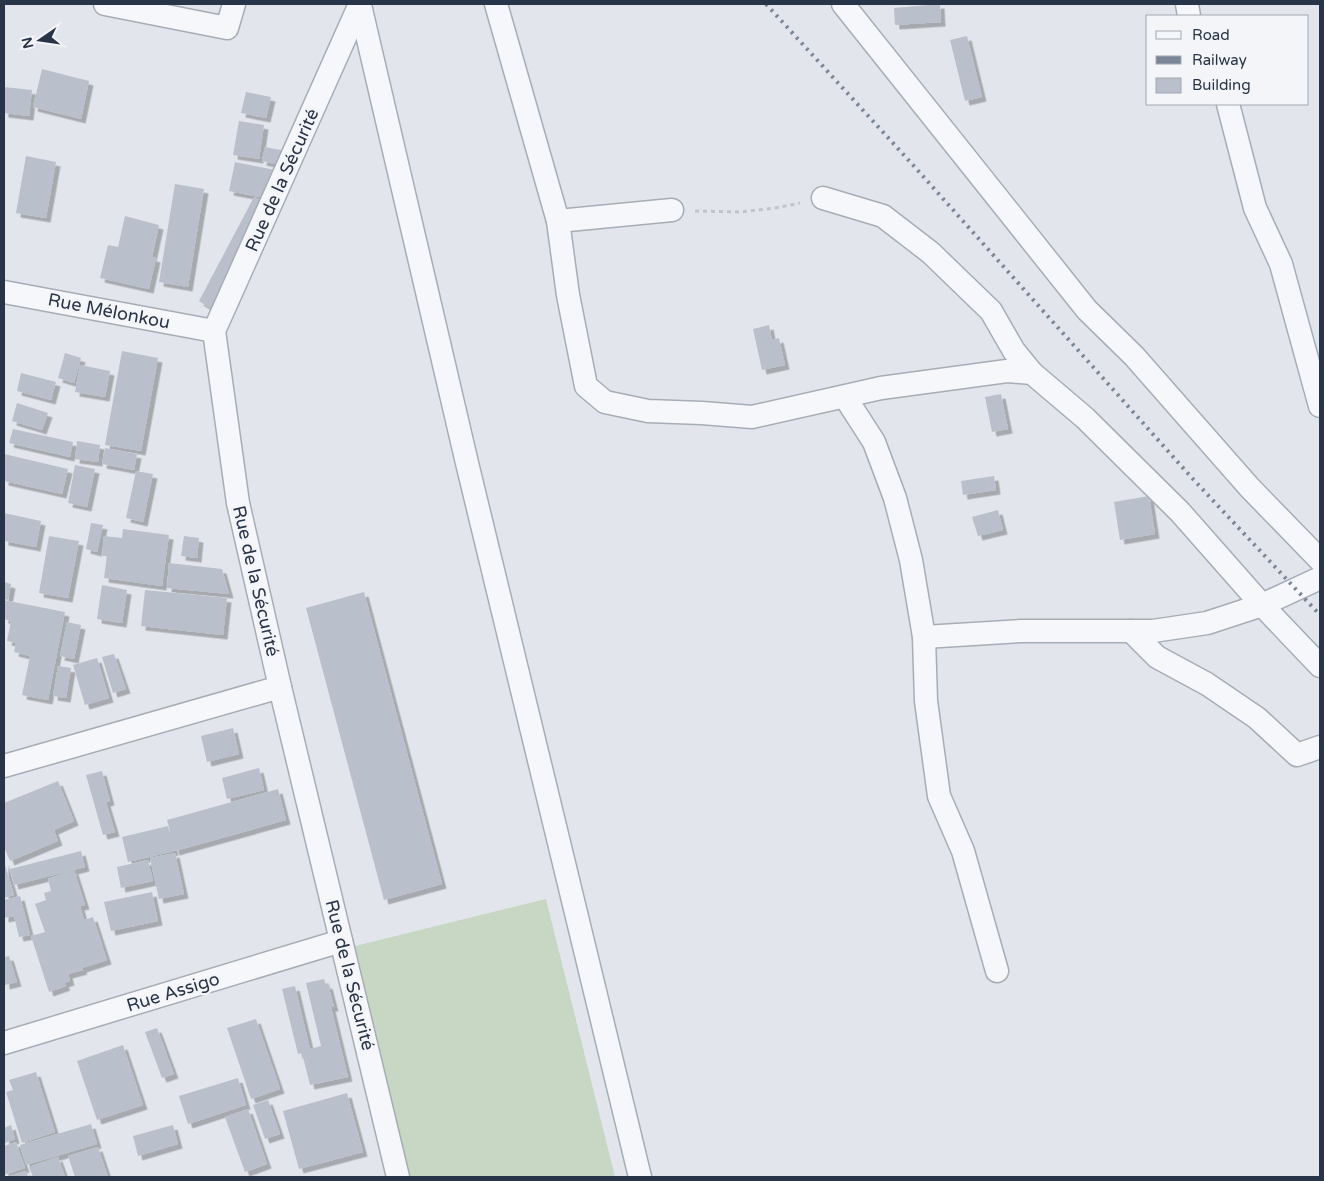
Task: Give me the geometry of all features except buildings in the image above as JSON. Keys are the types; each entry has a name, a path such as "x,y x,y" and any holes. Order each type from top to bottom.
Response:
{"street":[{"path":"105,4 227,28 234,4"},
{"path":"360,4 467,463 640,1177"},
{"name":"Rue de la Sécurité","path":"360,4 214,331 238,503 280,687 398,1177"},
{"path":"496,4 558,221 568,295 586,386 606,402 648,411 752,417 881,388 997,372 1032,372"},
{"path":"844,4 1088,310 1134,356 1250,488 1320,560"},
{"path":"1228,105 1255,208 1281,264 1320,406"},
{"path":"823,198 883,216 931,253 992,311 1014,351 1032,372 1085,418 1180,512 1262,605 1320,666"},
{"path":"558,221 672,210"},
{"name":"Rue Mélonkou","path":"4,292 214,331"},
{"path":"845,397 874,442 894,498 911,560 924,637 926,701 940,796 963,852 997,971"},
{"path":"924,637 1021,631 1153,631 1207,623 1262,605 1320,578"},
{"path":"1130,631 1157,657 1208,684 1257,718 1297,755 1320,747"},
{"path":"4,766 280,687"},
{"name":"Rue Assigo","path":"4,1043 341,941"}],"path":[{"path":"672,210 741,212 775,208 823,198"}],"green space":[{"path":"546,899 615,1177 407,1177 351,947"}],"railway":[{"path":"766,4 913,165 1192,478 1320,615"}]}
